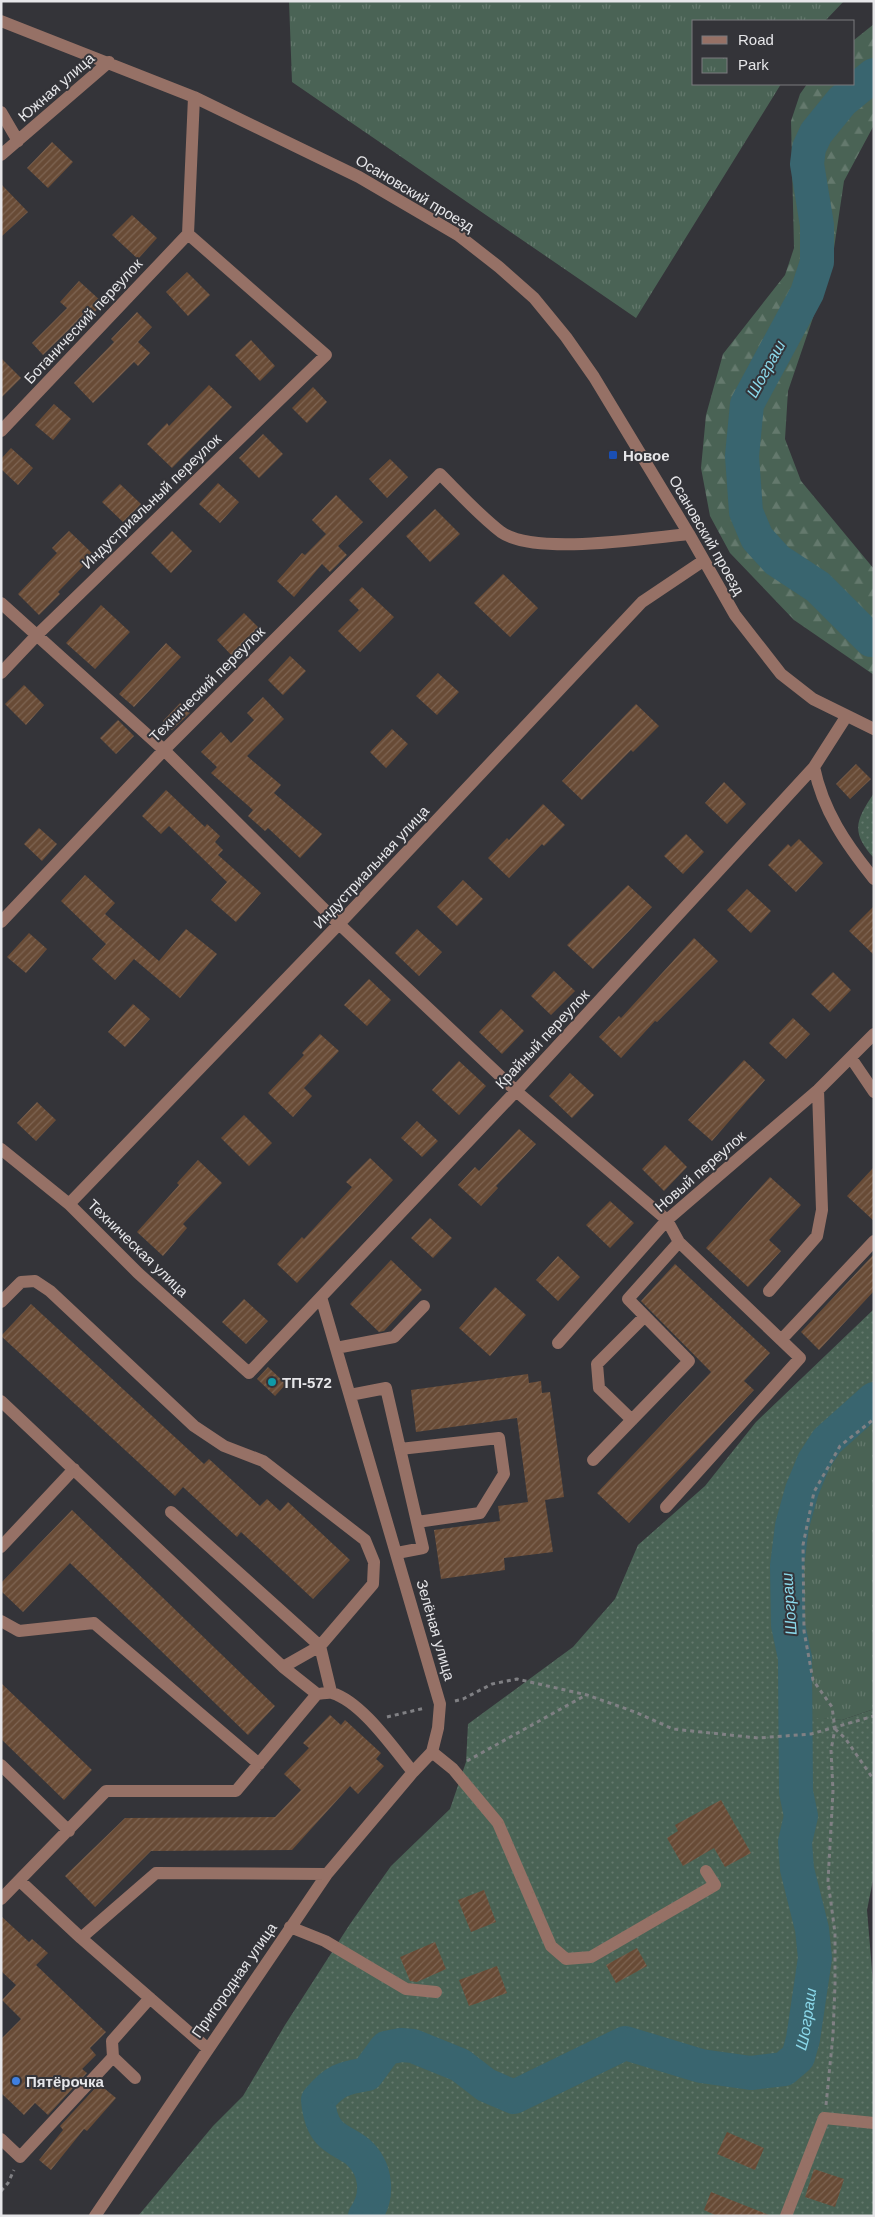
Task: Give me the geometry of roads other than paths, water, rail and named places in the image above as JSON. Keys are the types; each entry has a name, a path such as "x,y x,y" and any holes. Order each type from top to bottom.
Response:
{"street":[{"name":"Осановский проезд","path":"1,21 194,97 359,177 458,235 534,298 566,337 594,377 689,534 734,615 781,674 812,699 874,729"},
{"name":"Южная улица","path":"1,155 109,62"},
{"path":"188,234 194,97"},
{"path":"1,112 18,141"},
{"name":"Индустриальный переулок","path":"1,673 37,635 326,355 188,234"},
{"name":"Ботанический переулок","path":"1,431 188,234"},
{"name":"Технический переулок","path":"1,922 164,750 440,474 502,532 528,542 560,545 689,534"},
{"name":"Индустриальная улица","path":"69,1204 339,924 642,602 703,561"},
{"path":"1,603 164,750 339,924 516,1091 667,1220 679,1242 800,1358 666,1507"},
{"name":"Крайный переулок","path":"249,1374 516,1091 814,767 846,717"},
{"path":"814,767 819,791 829,815 849,848 874,879"},
{"name":"Новый переулок","path":"558,1343 667,1220 818,1090 874,1034"},
{"path":"850,1058 874,1092"},
{"path":"769,1291 817,1236 822,1210 818,1090"},
{"name":"Техническая улица","path":"1,1149 69,1204 138,1274 249,1374"},
{"path":"781,1340 874,1241"},
{"path":"594,1460 689,1360 628,1299 679,1242"},
{"path":"1,1302 22,1282 35,1281 194,1426 224,1446 264,1461 365,1540 374,1562 373,1584 320,1646 283,1667"},
{"name":"Зелёная улица","path":"321,1297 440,1704 438,1728 432,1752"},
{"path":"336,1348 394,1337 424,1306"},
{"path":"632,1420 599,1388 597,1364 645,1316"},
{"path":"350,1395 386,1388 423,1548 397,1553"},
{"path":"1,1401 283,1667 317,1694"},
{"path":"400,1449 499,1438 504,1474 480,1513 417,1522"},
{"path":"1,1547 74,1469"},
{"path":"170,1512 320,1646 331,1692"},
{"path":"1,1621 19,1631 94,1623 259,1764"},
{"path":"1,1899 106,1791 236,1791 317,1694 331,1692 357,1708 371,1720 412,1772"},
{"path":"432,1752 453,1769 498,1823 551,1946 566,1959 591,1957 714,1885 706,1871"},
{"name":"Пригородная улица","path":"95,2216 207,2048 327,1874 412,1772 432,1752"},
{"path":"1,1765 69,1830"},
{"path":"81,1938 156,1873 327,1874"},
{"path":"20,1881 81,1938 207,2048"},
{"path":"290,1927 325,1941 406,1989 436,1992"},
{"path":"135,2078 113,2057 112,2042 150,1998"},
{"path":"1,2139 20,2157 113,2057"},
{"path":"786,2216 824,2118 874,2123"}],"waterway":[{"name":"Шограш","path":"874,75 842,101 816,133 809,148 807,164 817,225 817,262 807,293 747,404 742,456 746,512 757,538 777,560 818,587 871,640 874,640"},
{"name":"Шограш","path":"365,2216 374,2191 374,2183 369,2166 358,2152 329,2132 321,2117 318,2100 329,2088 340,2081 367,2074 386,2048 401,2045 413,2046 460,2065 486,2085 514,2097 625,2043 701,2066 751,2073 784,2069 798,2057 803,2039 815,1958 812,1929 797,1869 795,1842 801,1816 796,1792 795,1658 788,1625 787,1566 792,1526 802,1490 814,1461 827,1441 874,1399"}],"place":[{"name":"Новое","path":"613,455"},
{"name":"ТП-572","path":"272,1382"},
{"name":"Пятёрочка","path":"16,2081"}]}
